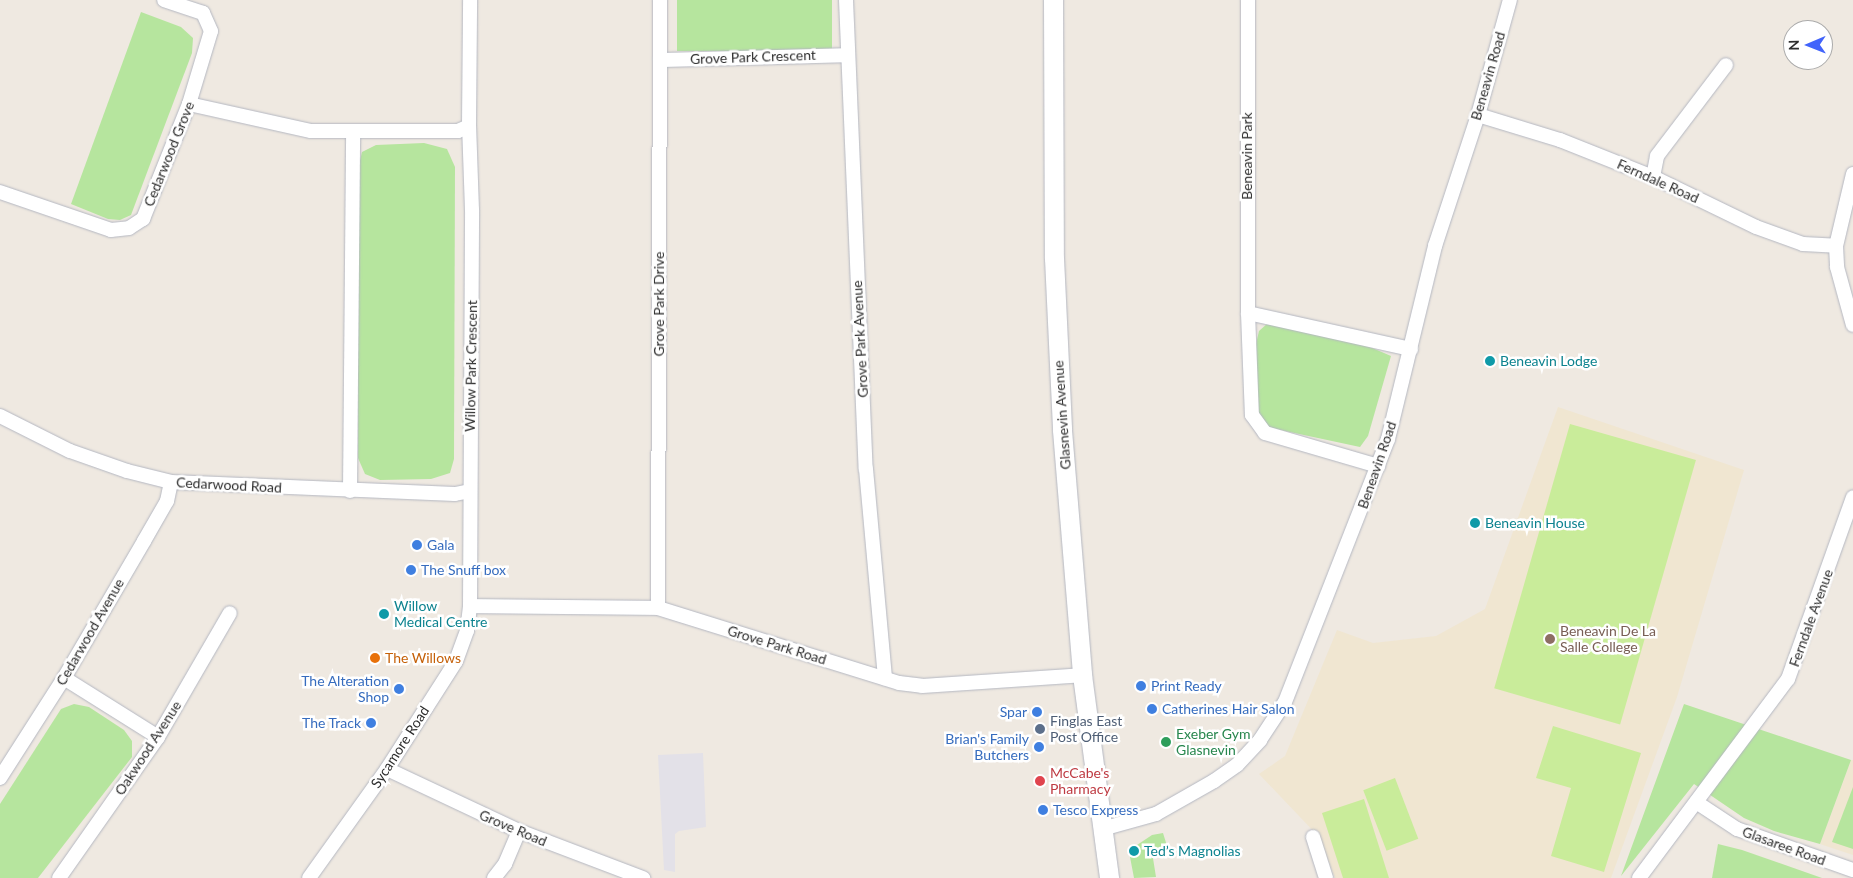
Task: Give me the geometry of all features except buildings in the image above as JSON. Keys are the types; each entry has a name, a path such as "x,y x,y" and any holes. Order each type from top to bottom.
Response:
{"main road":[{"name":"Glasnevin Avenue","path":"1053,0 1052,153 1058,373 1082,675 1109,878"}],"street":[{"name":"Cedarwood Grove","path":"0,192 111,230 129,228 143,219 189,104 211,31 203,13 164,0"},
{"name":"Willow Park Crescent","path":"470,0 469,126 472,210 470,606"},
{"name":"Grove Park Drive","path":"658,608 660,0"},
{"name":"Grove Park Avenue","path":"846,0 866,469 885,678"},
{"name":"Beneavin Park","path":"1248,0 1248,312 1252,415 1258,427 1265,433 1378,466"},
{"name":"Beneavin Road","path":"1102,829 1156,814 1190,796 1237,765 1260,740 1284,702 1388,439 1435,246 1478,115 1510,0"},
{"name":"Grove Park Crescent","path":"660,60 847,55"},
{"path":"1653,177 1657,156 1726,65"},
{"path":"189,104 270,125 353,134 458,132 469,126"},
{"name":"Ferndale Road","path":"1478,115 1560,140 1653,177 1756,227 1803,244 1836,246"},
{"path":"350,491 353,134"},
{"path":"1853,174 1836,246 1837,267 1853,325"},
{"path":"1248,312 1410,349"},
{"name":"Cedarwood Road","path":"0,416 70,451 127,471 171,482 350,491 455,494 470,491"},
{"name":"Cedarwood Avenue","path":"0,778 64,678 167,501 171,482"},
{"name":"Ferndale Avenue","path":"1696,802 1788,679 1853,497"},
{"name":"Grove Park Road","path":"470,606 658,608 885,678 922,686 1082,675"},
{"name":"Sycamore Road","path":"309,878 387,769 456,661 467,631 470,606"},
{"name":"Oakwood Avenue","path":"59,878 158,737 230,613"},
{"path":"64,678 158,737"},
{"name":"Grove Road","path":"387,769 519,831 643,878"},
{"path":"1639,878 1696,802"},
{"name":"Glasaree Road","path":"1696,802 1737,830 1853,870"},
{"path":"494,878 505,864 519,831"},
{"path":"1313,837 1326,878"}],"shaded area":[{"name":"Beneavin De La Salle College","path":"1558,407 1744,470 1677,697 1611,878 1335,878 1319,837 1259,774 1285,756 1337,630 1373,643 1436,636 1485,609"},
{"path":"703,753 706,827 679,831 675,834 675,872 664,870 658,755"},
{"path":"1851,760 1853,760 1853,855 1820,844"}],"green space":[{"path":"677,0 832,0 832,51 677,51"},
{"path":"141,12 181,27 193,38 192,53 131,215 120,220 108,219 71,204"},
{"path":"424,143 447,149 455,167 454,459 450,473 431,479 380,480 365,474 358,458 358,169 362,152 376,145"},
{"path":"1268,323 1356,341 1391,356 1368,436 1360,447 1266,427 1257,412 1256,344 1259,331"},
{"path":"1570,424 1696,460 1620,724 1494,688"},
{"path":"74,704 89,707 124,730 132,741 132,757 38,878 0,878 0,804 61,709"},
{"path":"1684,704 1851,760 1820,844 1774,831 1744,818 1694,784 1621,876"},
{"path":"1553,726 1641,753 1604,872 1551,856 1571,788 1536,778"},
{"path":"1395,778 1418,839 1387,851 1363,790"},
{"path":"1853,787 1853,849 1832,842"},
{"path":"1364,799 1389,878 1343,878 1322,813"},
{"path":"1163,833 1168,849 1152,852 1156,877 1134,878 1130,857 1137,845 1152,835"},
{"path":"1718,844 1742,850 1822,878 1712,878"}],"place":[{"name":"Beneavin Lodge","path":"1490,361"},
{"name":"Beneavin House","path":"1475,523"},
{"name":"Gala","path":"417,545"},
{"name":"The Snuff box","path":"411,570"},
{"name":"Willow Medical Centre","path":"384,614"},
{"name":"Beneavin De La Salle College","path":"1550,639"},
{"name":"The Willows","path":"375,658"},
{"name":"Print Ready","path":"1141,686"},
{"name":"The Alteration Shop","path":"399,689"},
{"name":"Catherines Hair Salon","path":"1152,709"},
{"name":"Spar","path":"1037,712"},
{"name":"The Track","path":"371,723"},
{"name":"Finglas East Post Office","path":"1040,729"},
{"name":"Exeber Gym Glasnevin","path":"1166,742"},
{"name":"Brian's Family Butchers","path":"1039,747"},
{"name":"McCabe's Pharmacy","path":"1040,781"},
{"name":"Tesco Express","path":"1043,810"},
{"name":"Ted’s Magnolias","path":"1134,851"}]}
